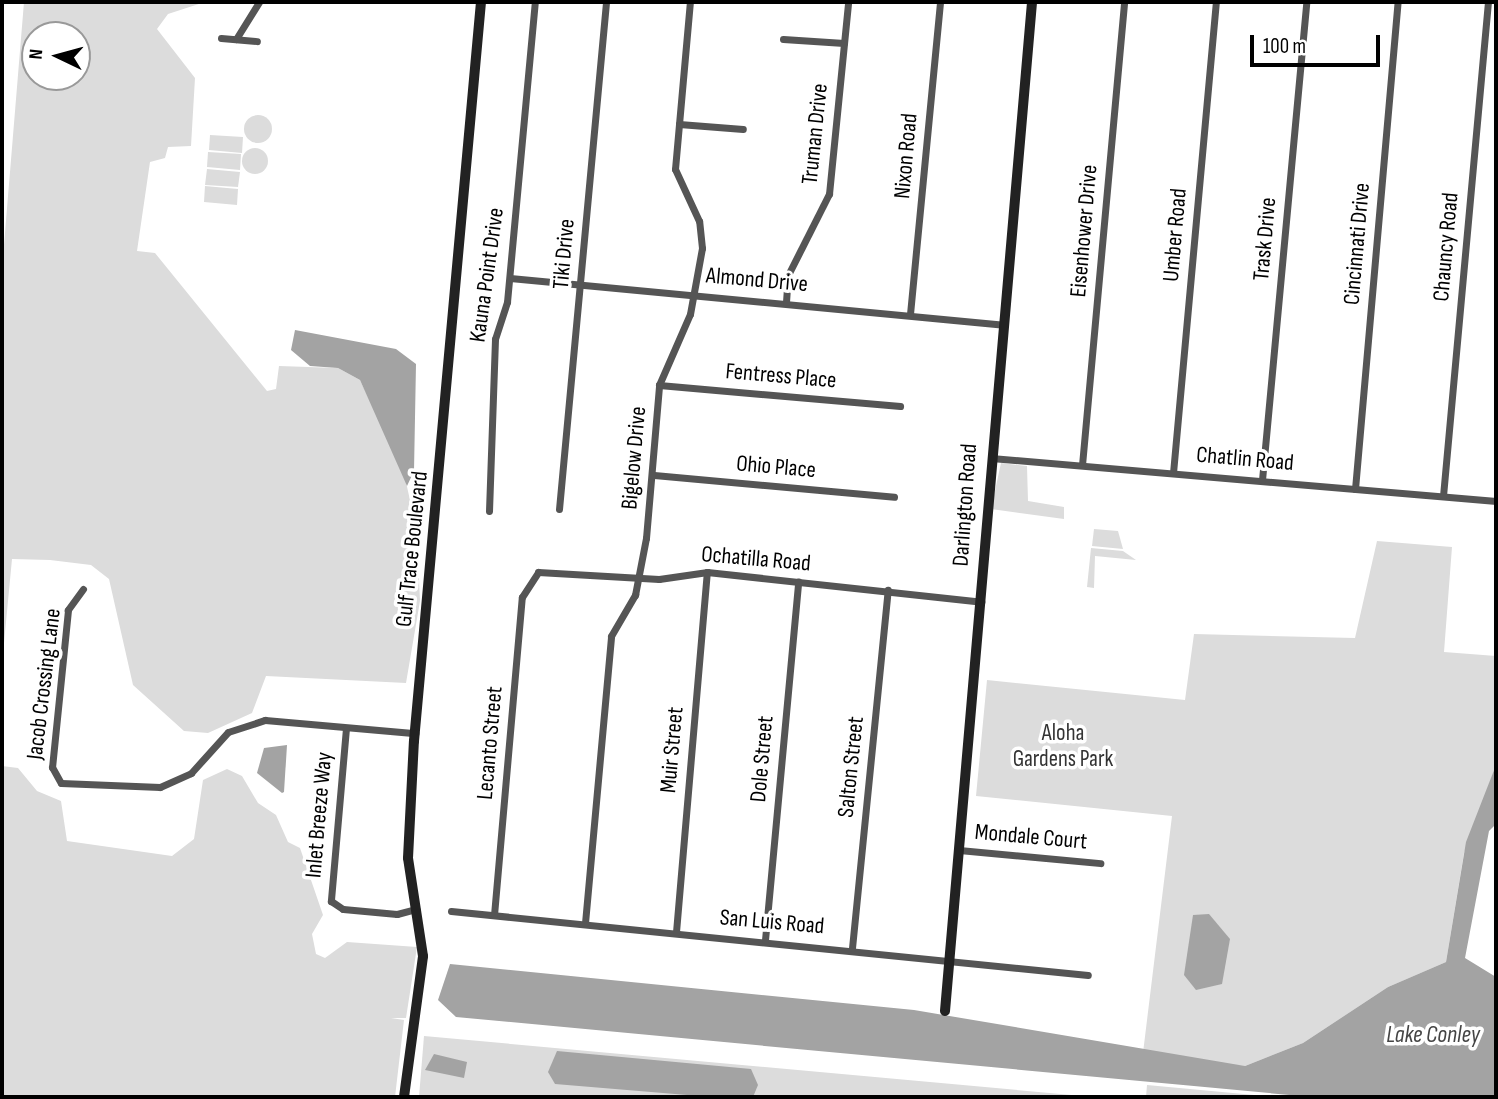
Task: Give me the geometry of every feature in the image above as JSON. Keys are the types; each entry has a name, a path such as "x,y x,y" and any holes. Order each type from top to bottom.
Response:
{"street":[{"path":"236,39 259,2"},
{"name":"Gulf Trace Boulevard","path":"404,1097 424,956 408,836 415,733 481,2"},
{"name":"Kauna Point Drive","path":"489,511 495,339 510,278 535,2"},
{"name":"Tiki Drive","path":"559,509 606,2"},
{"name":"Bigelow Drive","path":"585,923 609,648 630,608 636,578 654,475 659,385 696,294 702,236 675,169 690,2"},
{"name":"Truman Drive","path":"786,302 788,275 829,194 848,2"},
{"name":"Nixon Road","path":"910,314 940,2"},
{"name":"Darlington Road","path":"945,1011 981,602 989,457 1032,2"},
{"name":"Eisenhower Drive","path":"1082,465 1124,2"},
{"name":"Umber Road","path":"1172,472 1216,2"},
{"name":"Trask Drive","path":"1262,480 1306,2"},
{"name":"Cincinnati Drive","path":"1355,489 1398,2"},
{"name":"Chauncy Road","path":"1443,496 1488,2"},
{"path":"221,38 257,41"},
{"path":"783,38 844,43"},
{"path":"679,124 743,129"},
{"name":"Almond Drive","path":"510,278 1001,324"},
{"name":"Fentress Place","path":"659,385 900,406"},
{"name":"Chatlin Road","path":"989,457 1496,501"},
{"name":"Ohio Place","path":"654,475 894,497"},
{"name":"Ochatilla Road","path":"532,578 547,570 636,578 708,572 981,602"},
{"name":"Muir Street","path":"676,932 708,572"},
{"name":"Lecanto Street","path":"495,915 522,597 532,578"},
{"name":"Dole Street","path":"765,940 797,582"},
{"name":"Jacob Crossing Lane","path":"83,589 68,610 52,767 61,783 160,787 191,773 228,732 265,720 415,733"},
{"name":"Salton Street","path":"852,948 888,590"},
{"name":"Inlet Breeze Way","path":"346,728 331,901 343,909 397,914 416,909"},
{"name":"Mondale Court","path":"959,850 1100,863"},
{"name":"San Luis Road","path":"451,911 852,948 1088,975"}],"green space":[{"path":"24,2 205,2 168,14 157,29 195,78 191,146 168,147 165,158 150,162 137,251 155,253 267,391 276,389 279,366 338,368 360,380 404,473 417,532 420,601 406,683 266,676 252,713 208,733 184,731 133,685 109,579 91,565 50,560 12,559 2,664 2,269 21,38 21,91 91,91 91,21 22,21"},
{"path":"258,115 268,119 272,129 268,139 258,143 248,139 244,129 248,119"},
{"path":"210,135 243,137 242,153 209,150"},
{"path":"255,148 264,152 268,161 264,170 255,174 246,170 242,161 246,152"},
{"path":"208,152 241,154 240,170 207,167"},
{"path":"207,169 240,172 238,187 205,185"},
{"path":"205,186 238,189 237,205 204,202"},
{"path":"1001,463 1027,466 1028,501 1064,507 1064,519 991,509"},
{"path":"1094,529 1118,531 1123,549 1092,546"},
{"name":"Aloha Gardens Park","path":"1377,541 1452,547 1444,652 1496,656 1496,765 1464,853 1446,962 1388,987 1303,1043 1245,1066 1142,1061 1172,816 976,796 987,680 1185,700 1194,634 1355,638"},
{"path":"1091,548 1123,551 1136,560 1095,556 1094,588 1087,587"},
{"path":"2,766 18,768 37,791 61,801 67,841 172,856 194,839 203,780 227,769 242,776 258,803 276,815 288,842 300,848 323,915 312,934 316,954 325,958 347,942 417,947 406,1018 391,1018 404,1020 395,1097 2,1097"},
{"path":"424,1036 1094,1097 419,1097"},
{"path":"1147,1085 1265,1096 1280,1097 1146,1097"}],"water":[{"path":"295,330 396,349 416,364 414,471 407,486 360,380 338,368 310,366 291,350"},
{"path":"287,745 282,793 257,773 264,748"},
{"name":"Lake Conley","path":"1496,765 1496,824 1489,831 1465,958 1496,977 1496,1097 1311,1097 456,1017 438,1000 450,964 914,1010 1245,1066 1303,1043 1388,987 1446,962 1466,842"},
{"path":"1209,914 1230,939 1222,984 1196,990 1184,975 1193,915"},
{"path":"557,1051 751,1069 758,1085 753,1097 711,1097 555,1084 548,1072"},
{"path":"434,1054 467,1062 464,1078 425,1070"}]}
